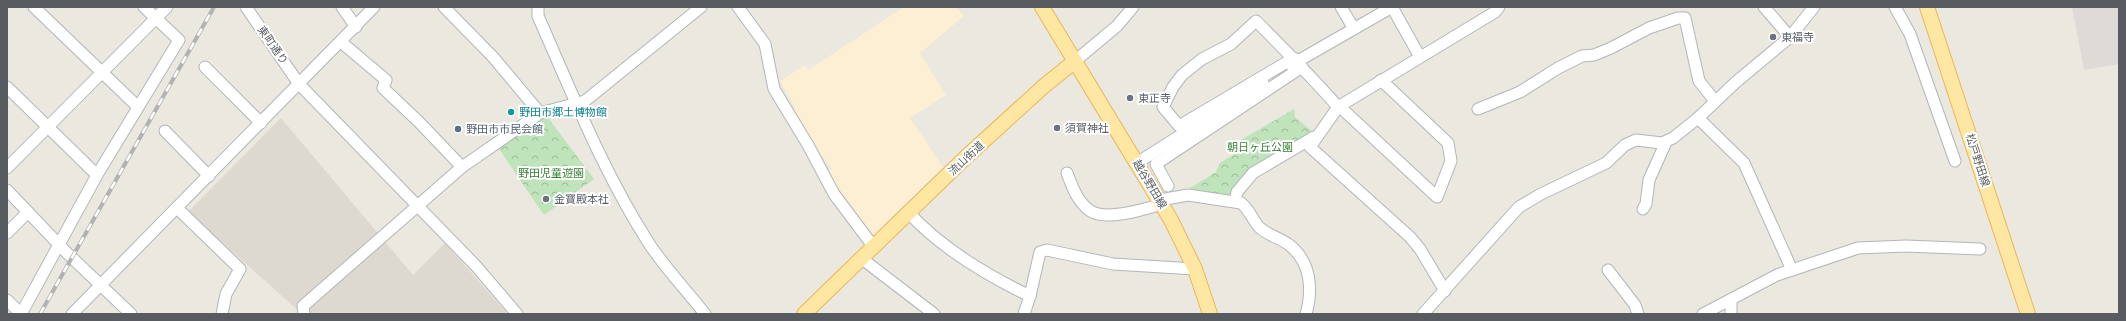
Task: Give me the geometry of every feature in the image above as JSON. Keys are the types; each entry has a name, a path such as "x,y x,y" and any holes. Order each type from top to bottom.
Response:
{"main road":[{"name":"越谷野田線","path":"1042,7 1161,202 1194,269 1210,314"},
{"name":"松戸野田線","path":"1927,7 2028,314"},
{"name":"流山街道","path":"804,314 908,212 1025,103 1075,61"}],"street":[{"path":"34,7 137,106"},
{"path":"7,300 21,314 58,243 97,175 137,106 179,40 144,7"},
{"path":"7,168 167,7"},
{"name":"東町通り","path":"247,7 299,84 476,266 517,314"},
{"path":"342,7 356,27"},
{"path":"72,314 374,7"},
{"path":"444,7 488,52 540,112"},
{"path":"538,7 538,16 577,102 582,117 631,212 651,246 705,314"},
{"path":"304,314 303,306 462,167 540,112 585,101 701,7"},
{"path":"738,7 765,44 774,89 808,145 834,194 873,246"},
{"name":"流山街道","path":"1075,61 1117,26 1133,7"},
{"path":"1341,7 1354,29"},
{"path":"1137,163 1298,62 1392,7 1420,57"},
{"path":"1445,291 1420,249 1410,237 1310,146 1339,107 1381,80 1495,12 1499,7"},
{"path":"1764,7 1790,37"},
{"path":"1643,209 1646,204 1649,180 1666,142 1698,118 1715,101 1790,37 1814,7"},
{"path":"1895,7 1910,34 1955,161"},
{"path":"1478,109 1520,92 1558,68 1582,56 1594,55 1611,48 1649,28 1678,18 1685,18 1699,81 1715,101"},
{"path":"1298,62 1179,126 1163,107 1182,76 1202,59 1230,44 1256,21 1298,62 1339,107 1437,197 1451,161 1448,143 1381,80"},
{"path":"341,42 386,80 383,88 419,122 462,167"},
{"path":"1168,186 1156,164 1298,62"},
{"path":"205,67 261,123"},
{"path":"7,87 47,128 97,175"},
{"path":"1698,118 1744,163 1792,270"},
{"path":"165,131 209,176"},
{"path":"1235,201 1237,192 1253,174 1317,135"},
{"path":"1423,314 1495,234 1528,201 1606,163 1626,145 1636,140 1666,142"},
{"path":"1067,173 1075,194 1089,210 1097,213 1108,215 1188,195 1235,201 1246,207 1262,229 1289,245 1305,264 1309,274 1310,291 1306,314"},
{"path":"7,190 58,243 131,314"},
{"path":"177,208 240,269 226,294 222,314"},
{"path":"7,233 28,212"},
{"path":"908,212 925,230 989,276 1030,296"},
{"path":"1703,314 1777,276 1866,246 1980,249"},
{"path":"1024,314 1030,296 1040,252 1046,250 1113,264 1194,269"},
{"path":"861,258 934,314"},
{"path":"1608,270 1636,305 1638,314"},
{"path":"1731,300 1731,314"}],"shaded area":[{"path":"904,7 956,7 964,16 920,53 946,95 910,118 943,167 874,234 868,232 839,192 827,172 832,169 794,114 794,106 780,81 805,65 808,70"},
{"path":"2072,7 2119,7 2119,64 2084,70"},
{"path":"281,118 413,275 445,243 506,312 504,314 302,314 188,212"}],"green space":[{"name":"朝日ヶ丘公園","path":"1294,109 1295,117 1313,132 1230,197 1192,191 1190,188 1216,172 1220,163 1239,151 1234,144"},
{"name":"野田児童遊園","path":"546,115 594,179 544,215 497,146"}],"railway":[{"path":"40,314 214,7"}],"place":[{"name":"東福寺","path":"1773,37"},
{"name":"東正寺","path":"1130,98"},
{"name":"野田市郷土博物館","path":"511,112"},
{"name":"須賀神社","path":"1057,128"},
{"name":"野田市市民会館","path":"458,129"},
{"name":"金寶殿本社","path":"546,199"}]}
